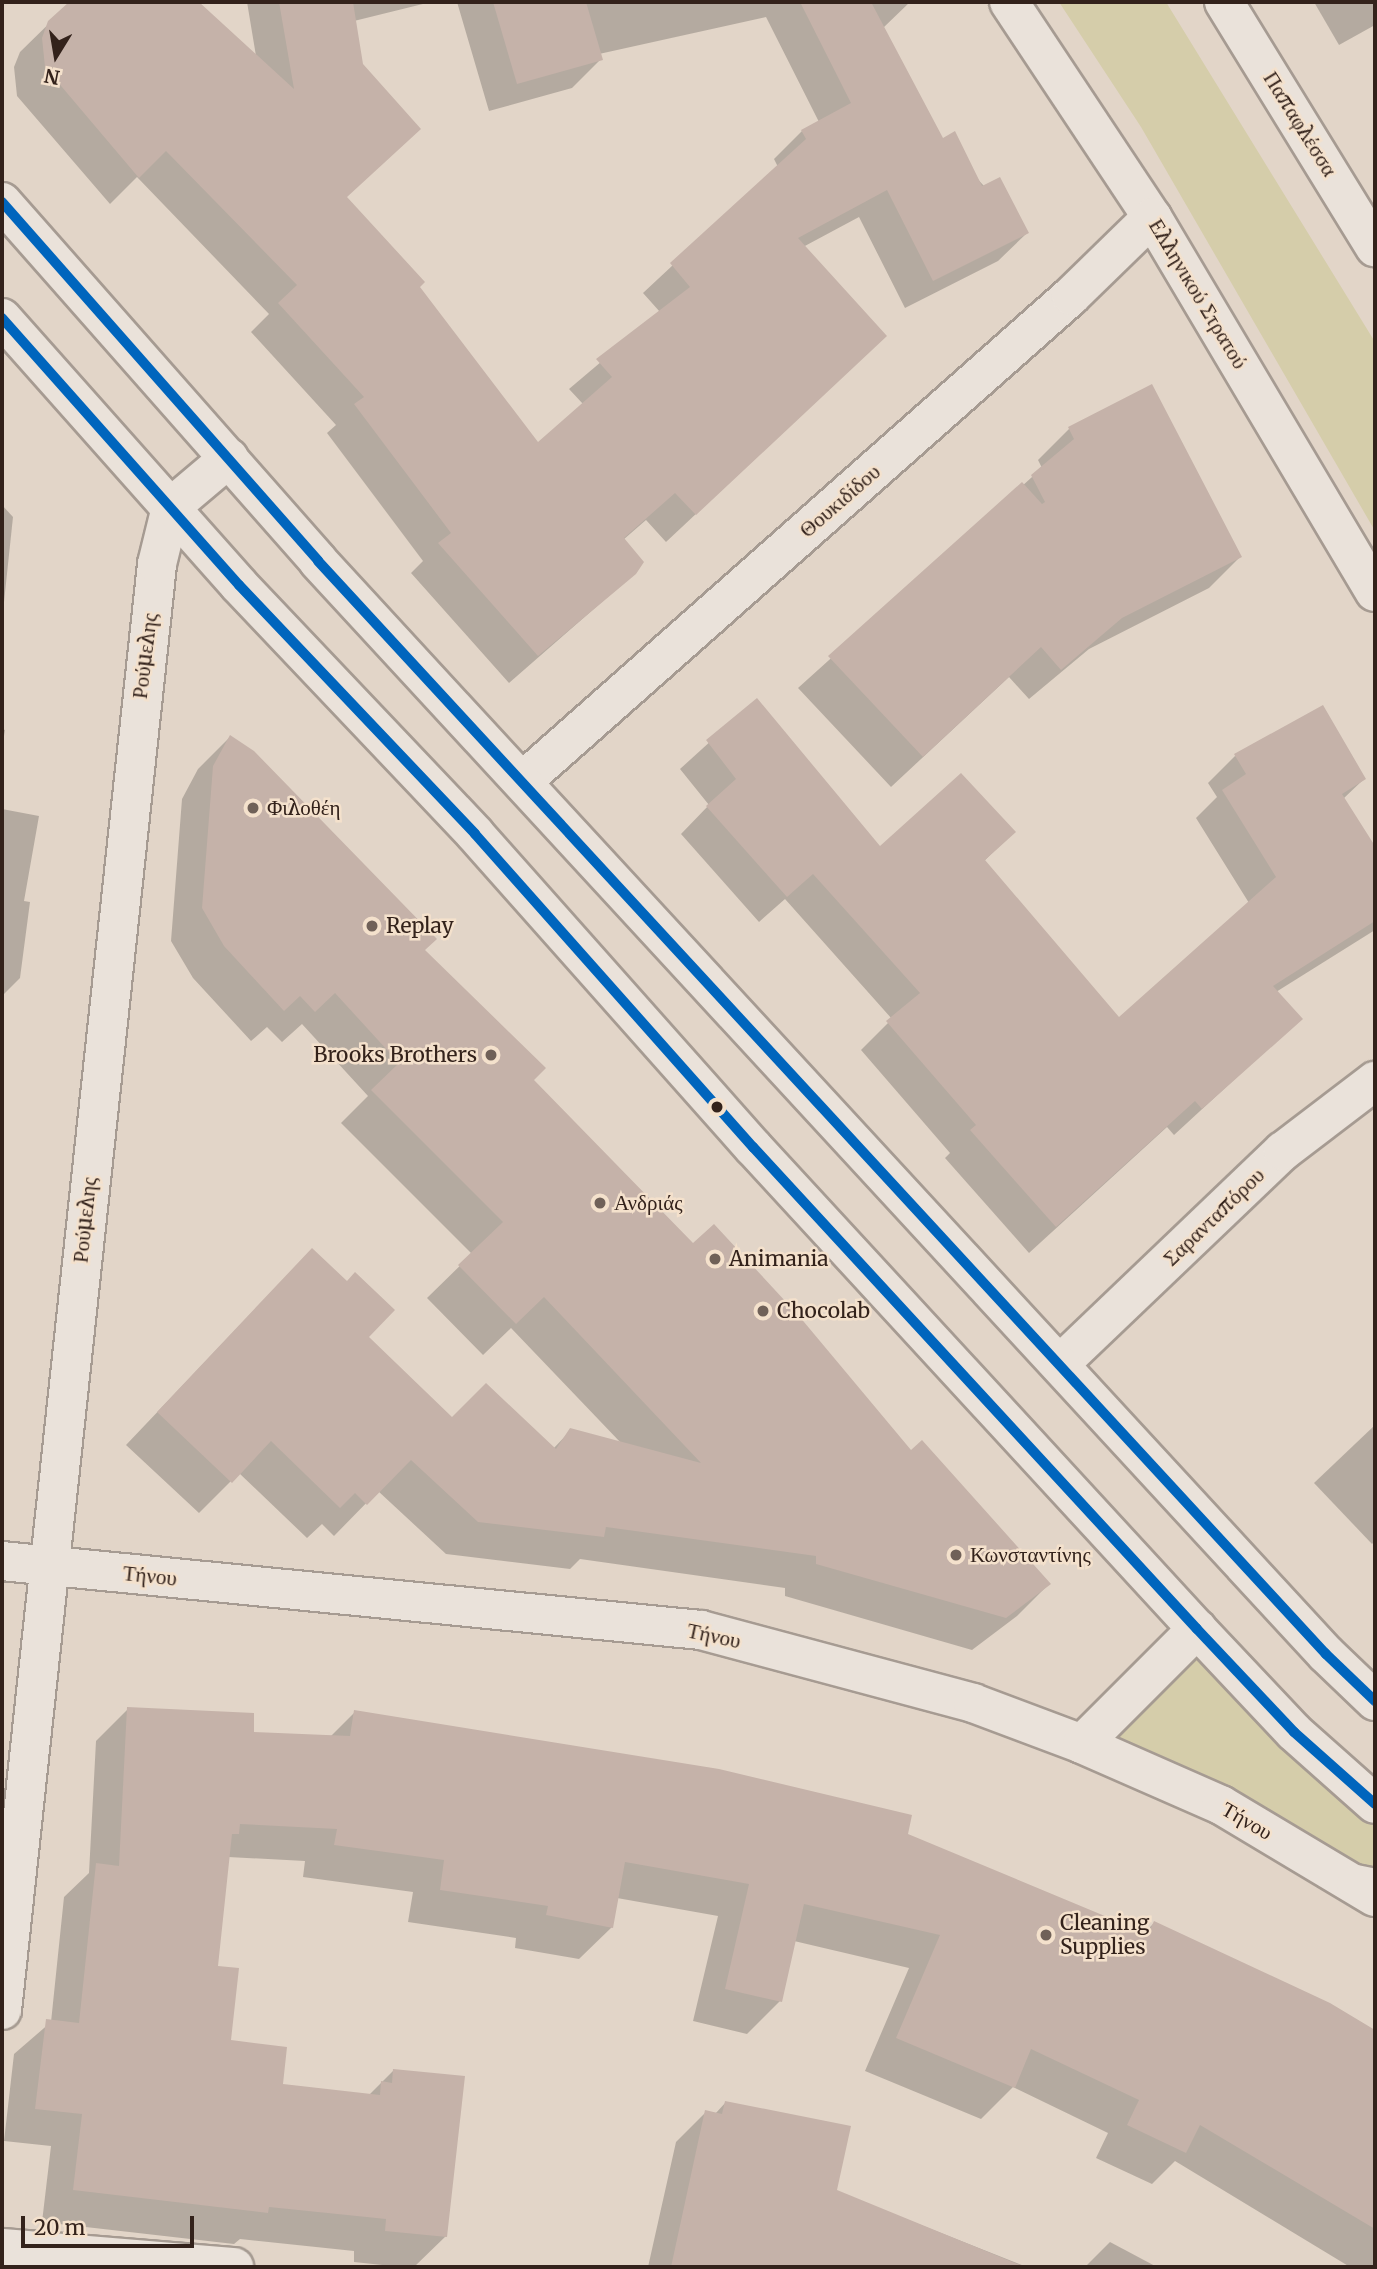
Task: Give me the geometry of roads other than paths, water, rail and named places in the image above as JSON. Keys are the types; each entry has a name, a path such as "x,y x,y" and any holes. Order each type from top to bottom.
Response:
{"street":[{"name":"Ελληνικού Στρατού","path":"1009,2 1152,217 1375,592"},
{"name":"Παπαφλέσσα","path":"1224,2 1375,247"},
{"path":"2,202 229,458 1326,1654 1375,1701"},
{"name":"Θουκιδίδου","path":"524,780 1072,296 1152,217"},
{"path":"2,318 171,507 1198,1629 1294,1732 1375,1804"},
{"path":"171,507 229,458"},
{"name":"Ρούμελης","path":"2,2010 141,685 157,564 171,507"},
{"name":"Σαρανταπόρου","path":"1061,1363 1283,1151 1375,1081"},
{"name":"Τήνου","path":"2,1561 701,1630 973,1703 1082,1744 1221,1805 1369,1890"},
{"path":"1082,1744 1198,1629"},
{"path":"2,2248 234,2267"}],"place":[{"name":"Φιλοθέη","path":"253,808"},
{"name":"Replay","path":"372,926"},
{"name":"Brooks Brothers","path":"491,1055"},
{"name":"Ανδριάς","path":"600,1203"},
{"name":"Animania","path":"715,1259"},
{"name":"Chocolab","path":"763,1311"},
{"name":"Κωνσταντίνης","path":"956,1555"},
{"name":"Cleaning Supplies","path":"1046,1935"}]}
